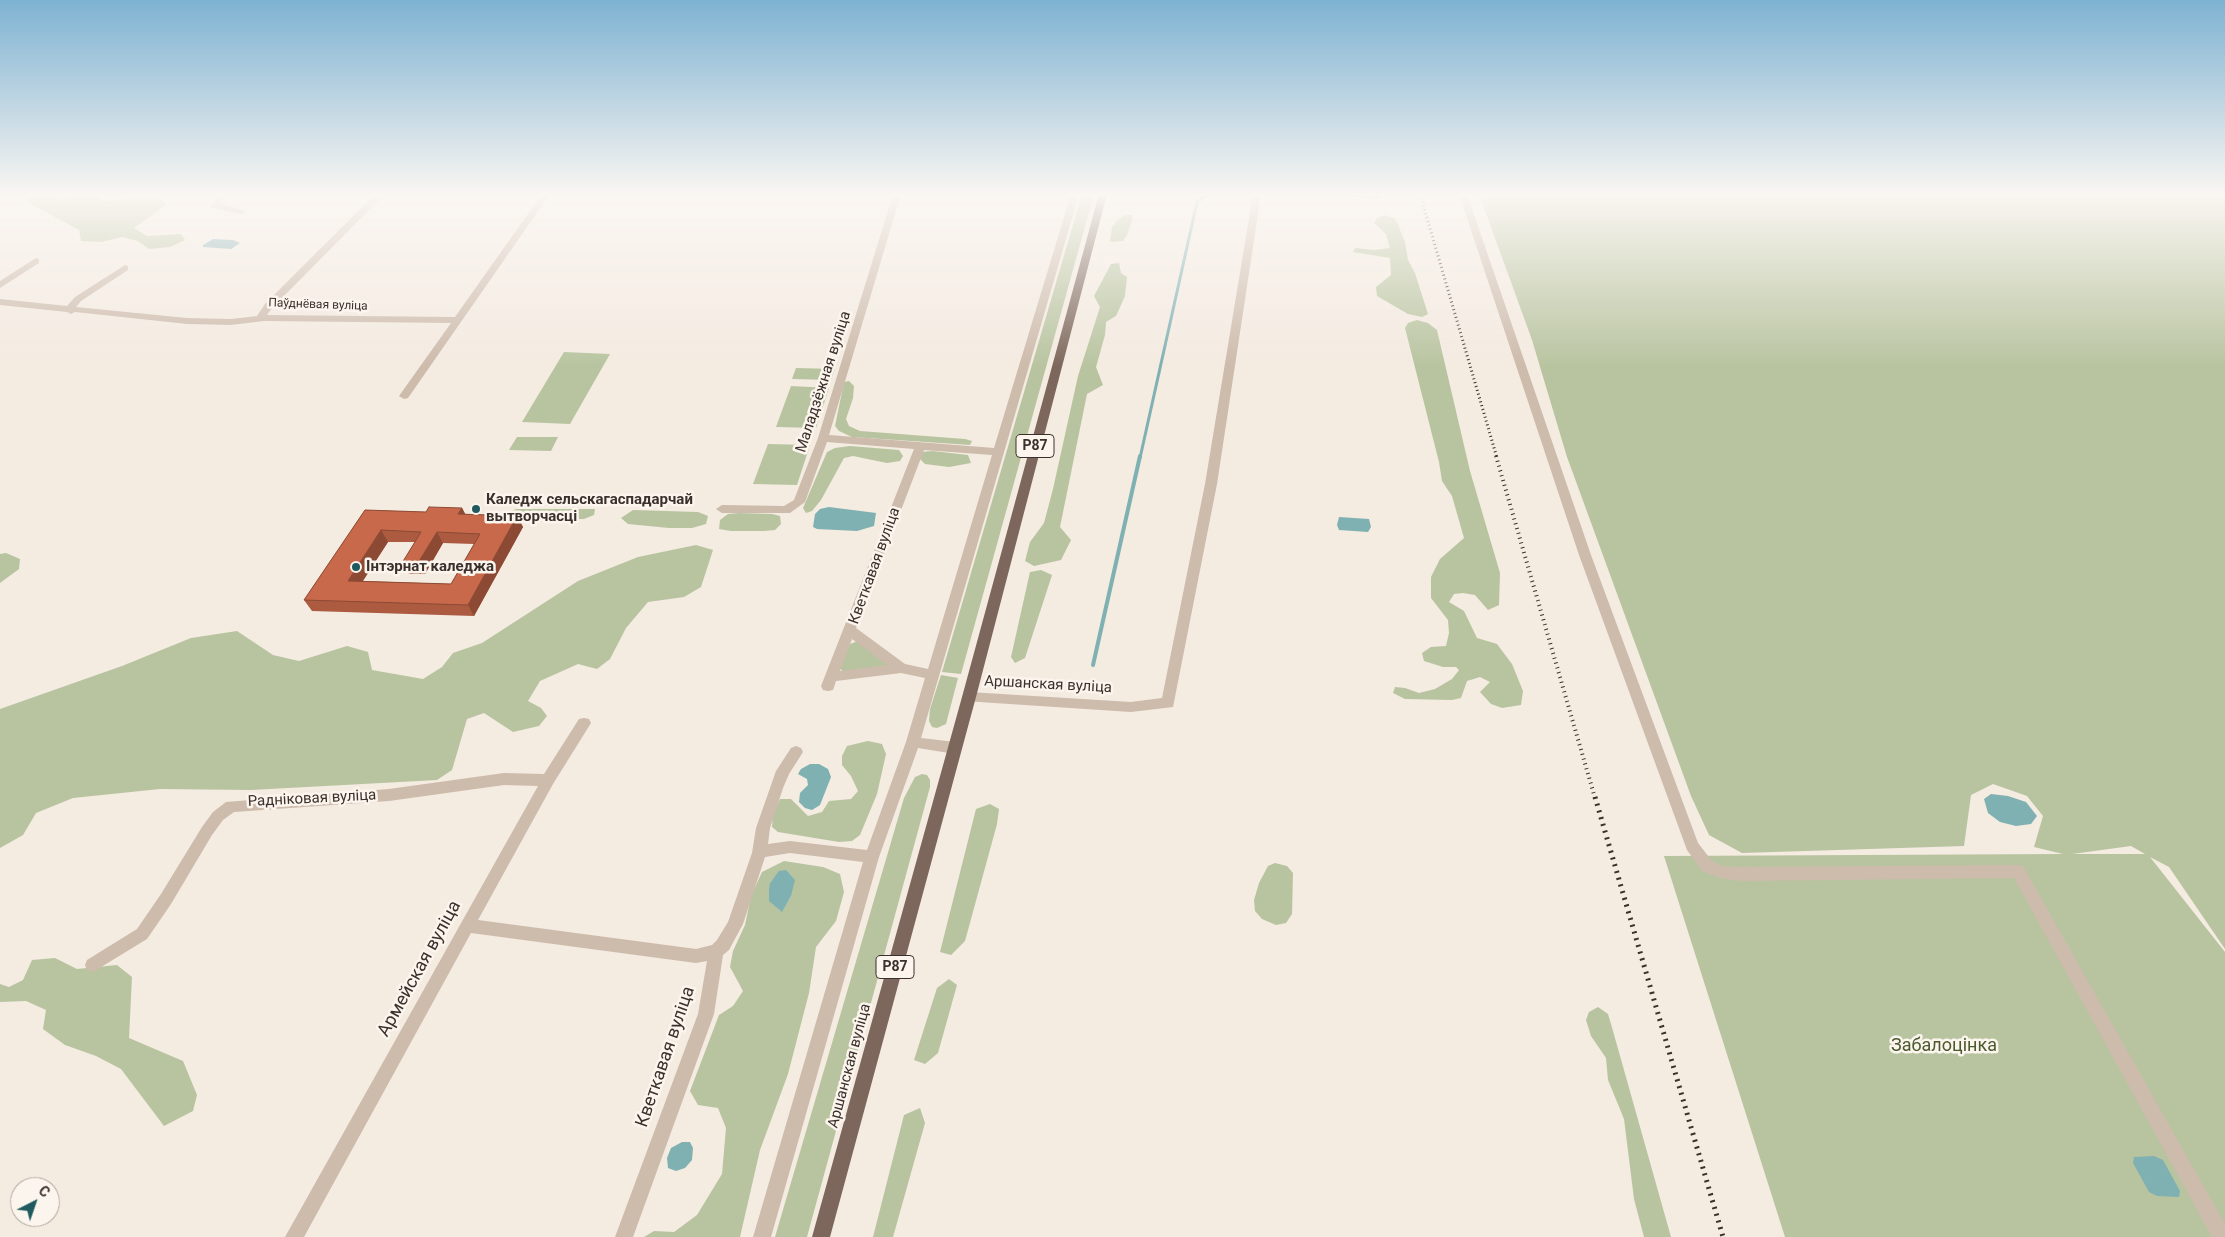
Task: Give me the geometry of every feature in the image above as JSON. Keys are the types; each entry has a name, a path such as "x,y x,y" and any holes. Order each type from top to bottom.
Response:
{"main road":[{"name":"Р87","path":"969,697 1088,252"},
{"name":"Аршанская вуліца","path":"821,1237 969,697"}],"street":[{"name":"Паўднёвая вуліца","path":"322,252 268,306 262,316 264,318 458,320"},
{"path":"404,396 506,252"},
{"name":"Маладзёжная вуліца","path":"722,510 786,510 799,502 823,438 879,252"},
{"path":"762,1237 872,857 913,742 1058,252"},
{"name":"Аршанская вуліца","path":"969,697 1131,707 1168,703 1211,484 1248,252"},
{"path":"1483,252 1585,555 1692,846 1707,866 1720,872 1740,874 2018,871 2222,1237"},
{"path":"0,285 36,261"},
{"path":"72,311 71,307 78,299 125,268"},
{"path":"0,302 72,311 210,323 264,318"},
{"path":"823,438 998,452"},
{"name":"Кветкавая вуліца","path":"901,668 830,682 920,446"},
{"path":"851,631 901,668 933,675"},
{"name":"Армейская вуліца","path":"294,1237 548,780 584,723"},
{"path":"913,742 955,748"},
{"name":"Кветкавая вуліца","path":"624,1237 706,1014 716,951 723,945 735,924 759,853 763,828 776,788 783,771 796,752"},
{"name":"Радніковая вуліца","path":"92,965 142,934 166,899 207,831 218,816 231,806 389,795 504,779 548,780"},
{"path":"759,853 775,848 790,848 872,857"},
{"path":"468,926 696,956 716,951"}],"green space":[{"path":"1065,252 1078,252 961,674 942,672"},
{"path":"1353,252 1407,252 1428,314 1422,317 1408,314 1377,296 1376,287 1391,275 1390,258"},
{"name":"Забалоцінка","path":"1500,252 2225,252 2225,949 2169,867 2150,857 2225,952 2225,1237 1785,1237 1664,856 2063,854 2034,847 2043,816 2027,796 1993,784 1971,795 1964,846 1742,853 1709,835 1691,796 1567,457 1532,340","holes":["2131,846 2145,854 2072,854"]},
{"path":"1119,263 1121,273 1127,277 1125,296 1116,316 1106,322 1105,335 1096,367 1103,385 1087,394 1060,527 1071,540 1061,560 1034,566 1025,561 1030,542 1044,523 1053,489 1078,376 1100,307 1094,296 1111,264"},
{"path":"1417,320 1428,323 1437,330 1470,471 1500,573 1499,605 1488,610 1475,595 1463,593 1454,594 1449,602 1464,611 1477,638 1497,644 1512,664 1523,691 1521,705 1502,708 1491,704 1480,692 1490,682 1480,677 1467,681 1461,698 1452,700 1405,699 1393,693 1395,687 1419,693 1435,689 1452,679 1459,670 1456,667 1443,667 1424,661 1422,653 1431,647 1446,646 1449,633 1448,620 1431,598 1431,577 1440,559 1464,538 1452,496 1442,481 1439,462 1405,328 1408,323"},
{"path":"564,352 610,354 570,424 522,422"},
{"path":"796,368 835,369 831,380 792,379"},
{"path":"849,381 854,386 853,398 846,419 849,426 860,431 965,439 972,441 970,445 852,437 839,431 835,426 844,382"},
{"path":"791,386 829,388 816,428 776,427"},
{"path":"517,437 558,437 551,451 509,450"},
{"path":"768,444 810,445 797,485 753,484"},
{"path":"850,446 899,450 903,456 900,461 887,463 853,456 844,458 821,500 812,511 806,513 803,508 827,452 835,448"},
{"path":"932,451 968,455 971,463 949,467 925,464 918,457 921,452"},
{"path":"516,509 595,509 594,515 584,519 510,520 506,514"},
{"path":"633,510 698,512 708,516 706,524 692,528 669,528 628,524 621,518"},
{"path":"728,514 780,516 781,524 775,530 764,531 719,529 720,520"},
{"path":"696,545 713,550 701,587 684,597 648,602 626,628 610,659 597,669 578,664 540,681 528,701 541,708 547,716 539,726 513,732 484,713 467,719 452,770 437,780 251,790 160,789 73,798 36,813 23,835 0,848 0,709 122,666 191,638 237,631 273,655 299,661 347,646 368,652 372,670 423,679 442,667 453,653 482,643 578,581 638,557"},
{"path":"6,553 20,559 19,569 0,583 0,554"},
{"path":"1041,570 1052,575 1025,658 1015,663 1011,657 1030,572"},
{"path":"858,641 891,666 844,673 839,667 850,644"},
{"path":"941,675 958,678 946,724 937,728 932,727 929,721 930,709"},
{"path":"868,741 882,744 886,754 877,794 860,835 852,841 839,842 778,832 772,827 773,813 780,799 791,799 808,816 822,812 829,801 851,799 858,791 851,776 842,765 842,756 847,746"},
{"path":"922,774 927,775 930,780 930,787 807,1237 775,1237 904,798 915,777"},
{"path":"990,804 999,809 997,824 965,941 951,955 940,952 976,809"},
{"path":"784,861 823,867 840,874 844,892 836,921 816,947 809,993 788,1074 760,1150 740,1237 644,1237 654,1231 674,1232 697,1215 722,1174 726,1128 718,1108 698,1105 690,1091 719,1015 733,1006 743,991 730,967 733,951 745,925 751,896 762,872","holes":["775,877 791,896 782,911 770,883"]},
{"path":"1275,863 1287,866 1293,873 1292,914 1286,923 1276,925 1262,919 1255,911 1254,900 1259,883 1268,866"},
{"path":"55,958 77,969 117,965 132,977 129,1038 183,1061 197,1095 193,1111 164,1126 121,1069 96,1056 65,1045 43,1029 46,1010 26,1001 0,1002 0,984 9,987 23,980 32,960"},
{"path":"949,979 957,985 938,1053 925,1064 914,1060 937,988"},
{"path":"1598,1007 1608,1014 1671,1237 1644,1237 1634,1199 1624,1119 1608,1080 1606,1058 1591,1036 1586,1020 1589,1012"},
{"path":"920,1108 925,1123 893,1237 873,1237 904,1115"}],"water":[{"path":"829,507 876,513 874,526 857,531 817,529 813,527 815,514 820,509"},
{"path":"1339,517 1369,519 1371,527 1368,532 1339,530 1337,525"},
{"path":"810,764 819,764 828,769 831,777 820,805 812,810 805,808 799,802 800,793 808,785 807,779 798,774 801,769"},
{"path":"1991,794 2008,796 2026,802 2037,816 2031,824 2016,826 2000,822 1988,813 1984,799"},
{"path":"786,870 795,880 791,896 782,912 769,901 769,890 770,883 779,871"},
{"path":"682,1142 690,1142 693,1148 692,1160 685,1168 676,1171 668,1168 667,1158 671,1148"},
{"path":"2154,1156 2163,1160 2180,1191 2179,1197 2157,1196 2149,1192 2133,1163 2134,1157"}],"building":[{"path":"429,507 462,508 458,514 517,516 468,605 304,600 365,510 426,512","holes":["381,530 421,532 402,563 418,563 437,532 480,534 451,584 348,581"]}],"waterway":[{"path":"1140,458 1186,252"},
{"path":"1093,665 1140,456"}],"railway":[{"path":"1437,252 1497,458"},
{"path":"1496,456 1595,798"},
{"path":"1595,797 1723,1237"}],"place":[{"name":"Каледж сельскагаспадарчай вытворчасці","path":"476,509"},
{"name":"Інтэрнат каледжа","path":"356,567"}]}
